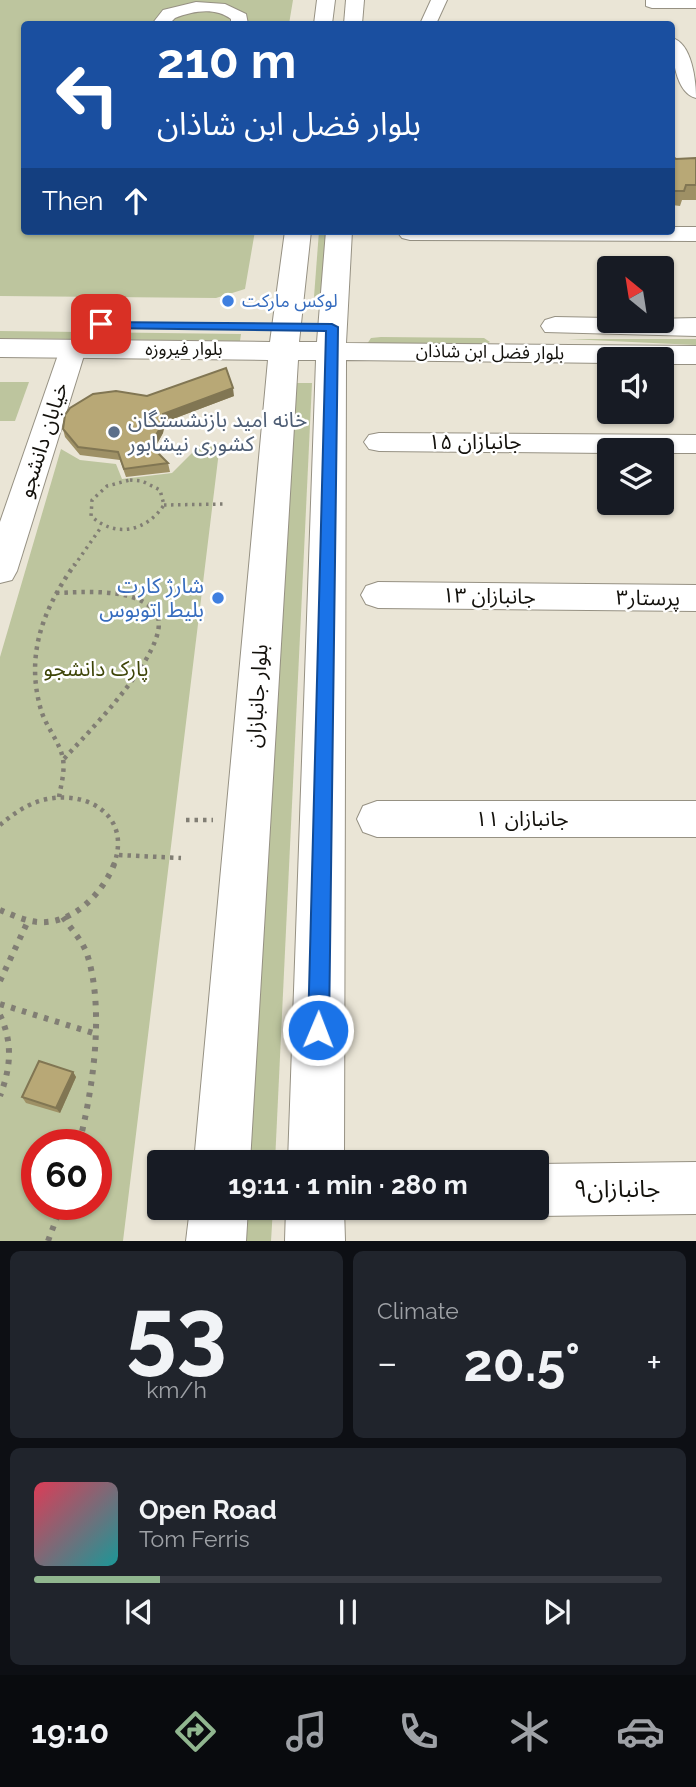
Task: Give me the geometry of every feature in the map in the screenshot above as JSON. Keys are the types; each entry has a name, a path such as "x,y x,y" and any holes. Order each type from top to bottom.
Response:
{"main road":[{"path":"323,21 326,0"},
{"path":"353,21 355,0"},
{"name":"بلوار جانبازان","path":"223,1150 285,338 298,235"},
{"path":"316,1150 332,339 339,235"},
{"name":"بلوار فیروزه","path":"0,323 285,338"},
{"name":"بلوار فضل ابن شاذان","path":"285,338 496,339 696,327"},
{"name":"بلوار فیروزه","path":"0,348 73,349 285,338"},
{"name":"بلوار فضل ابن شاذان","path":"496,339 696,355"},
{"path":"216,1241 218,1220"},
{"path":"315,1220 315,1241"}],"street":[{"path":"429,21 439,0"},
{"path":"662,21 652,1 696,3"},
{"path":"162,21 178,10 249,3"},
{"path":"241,21 249,3"},
{"path":"215,8 235,13 239,21"},
{"path":"676,37 690,69 696,92"},
{"path":"675,234 696,234"},
{"name":"خیابان دانشجو","path":"0,571 12,498 73,349"},
{"name":"جانبازان ۱۵","path":"379,442 696,443"},
{"name":"جانبازان ۱۳","path":"378,595 600,597"},
{"name":"پرستار۳","path":"600,597 696,598"},
{"name":"جانبازان ۱۱","path":"377,819 681,819"},
{"name":"جانبازان۹","path":"549,1189 696,1188"}],"path":[{"path":"142,481 160,489 164,505 160,513 141,527 117,530 102,526 91,516 92,500 98,492 118,482 142,481"},
{"path":"164,505 225,504"},
{"path":"59,797 63,760 42,712 32,677 35,639 55,593 102,526"},
{"path":"55,593 94,592 141,601 152,607 160,627 159,639 124,692 63,760"},
{"path":"0,825 15,812 36,801 59,797 89,802 111,818 119,835 120,855 113,875 100,893 81,909 63,917 28,920 12,918 0,910"},
{"path":"120,855 181,858"},
{"path":"63,917 88,956 93,1033 90,1084 82,1129"},
{"path":"0,981 28,920"},
{"path":"0,1004 93,1033"},
{"path":"0,1016 12,1048 11,1070 0,1096"},
{"path":"48,1241 56,1220"}],"green space":[{"path":"0,0 293,0 290,21 21,21 21,235 254,235 245,289 216,298 0,296"},
{"path":"319,235 326,235 322,293 314,297"},
{"path":"0,331 241,334 240,341 0,338"},
{"path":"371,338 484,338 490,342 485,345 367,344"},
{"path":"568,339 696,339 696,345"},
{"path":"0,382 29,382 15,421 0,421"},
{"path":"297,383 312,383 276,1150 248,1150"},
{"name":"پارک دانشجو","path":"202,443 220,443 123,1241 0,1241 0,657 61,449 80,460 116,464 122,479 172,473"},
{"path":"243,1220 272,1220 271,1241 242,1241"}],"building":[{"path":"675,158 696,158 696,185 686,185 684,191 675,191"},
{"name":"خانه امید بازنشستگان کشوری نیشابور","path":"226,368 233,388 163,414 162,425 150,445 168,463 124,469 118,452 78,447 63,429 65,415 70,408 93,394 116,391 147,396"},
{"path":"39,1061 73,1072 56,1108 22,1097"}],"place":[{"name":"لوکس مارکت","path":"228,301"},
{"name":"خانه امید بازنشستگان کشوری نیشابور","path":"114,432"},
{"name":"شارژ کارت بلیط اتوبوس","path":"218,598"}],"route":[{"path":"101,324 332,327 318,1030"}]}
